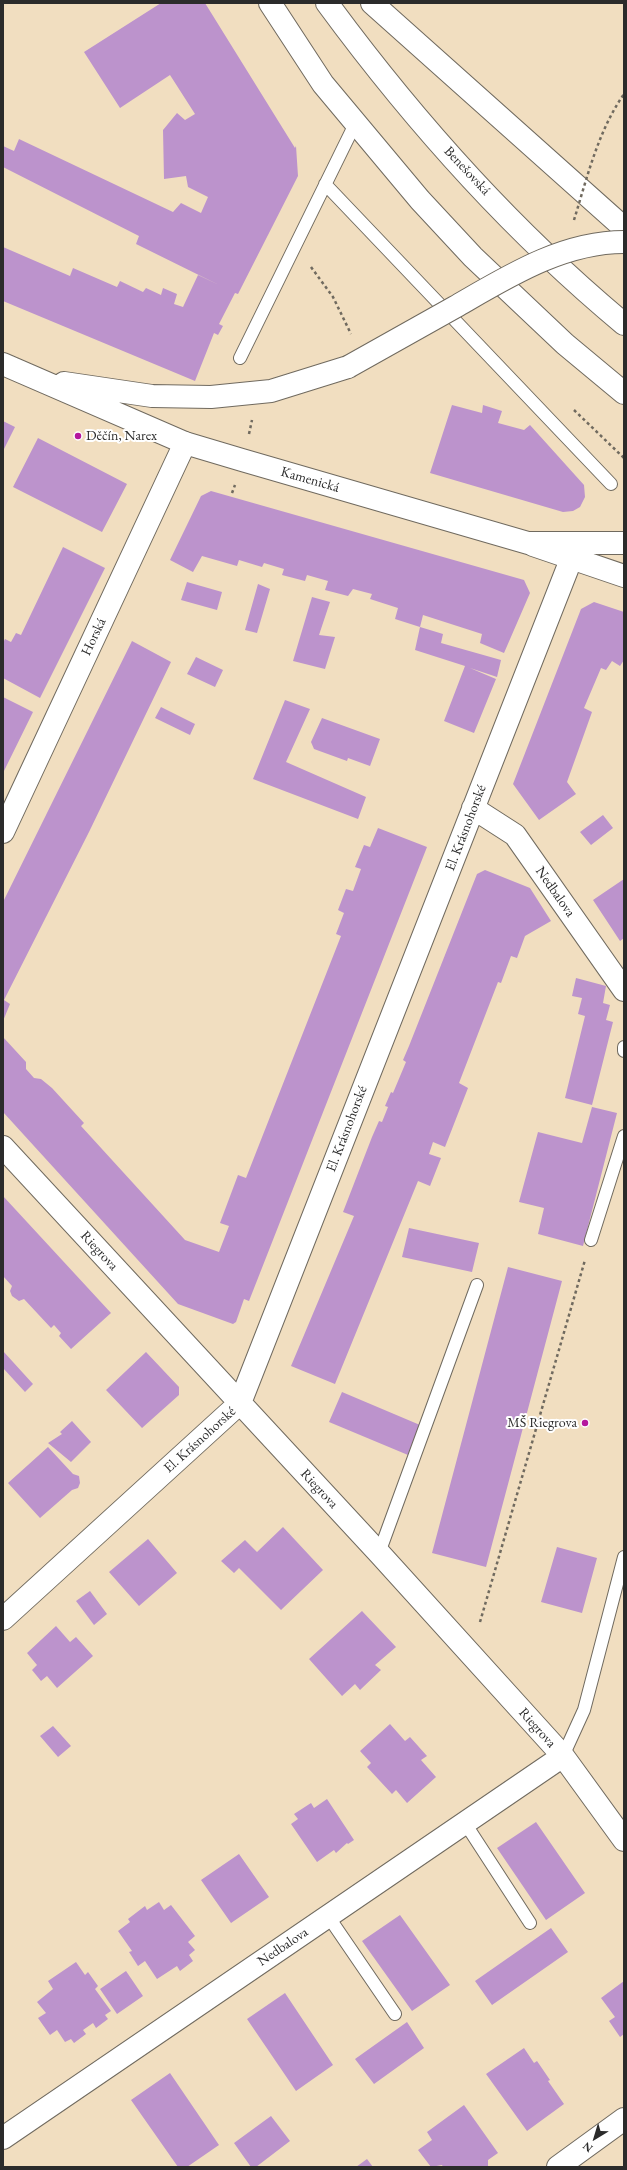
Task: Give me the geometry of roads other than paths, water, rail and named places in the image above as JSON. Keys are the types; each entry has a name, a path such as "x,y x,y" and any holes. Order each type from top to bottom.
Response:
{"street":[{"path":"270,3 323,84 420,200 473,257 565,344 624,393"},
{"name":"Benešovská","path":"327,3 362,51 457,163 584,291 624,324"},
{"path":"372,3 624,228"},
{"path":"33,378 152,396 211,397 271,391 348,367 521,269 563,252 613,242 624,242"},
{"name":"Kamenická","path":"3,364 185,443 528,543 624,576"},
{"name":"Horská","path":"3,832 185,443"},
{"path":"528,543 624,543"},
{"name":"El. Krásnohorské","path":"3,1619 240,1403 572,557"},
{"name":"Nedbalova","path":"474,808 515,835 624,990"},
{"name":"Riegrova","path":"3,1147 379,1553 563,1756 624,1840"},
{"name":"Nedbalova","path":"3,2138 563,1756"},
{"path":"558,2167 624,2119"}],"lane":[{"path":"240,358 355,124"},
{"path":"325,184 611,484"},
{"path":"591,1240 624,1136"},
{"path":"379,1553 477,1285"},
{"path":"563,1756 584,1710 624,1557"},
{"path":"465,1823 530,1923"},
{"path":"328,1916 395,2014"}],"place":[{"name":"Děčín, Narex","path":"78,436"},
{"name":"MŠ Riegrova","path":"585,1423"}]}
